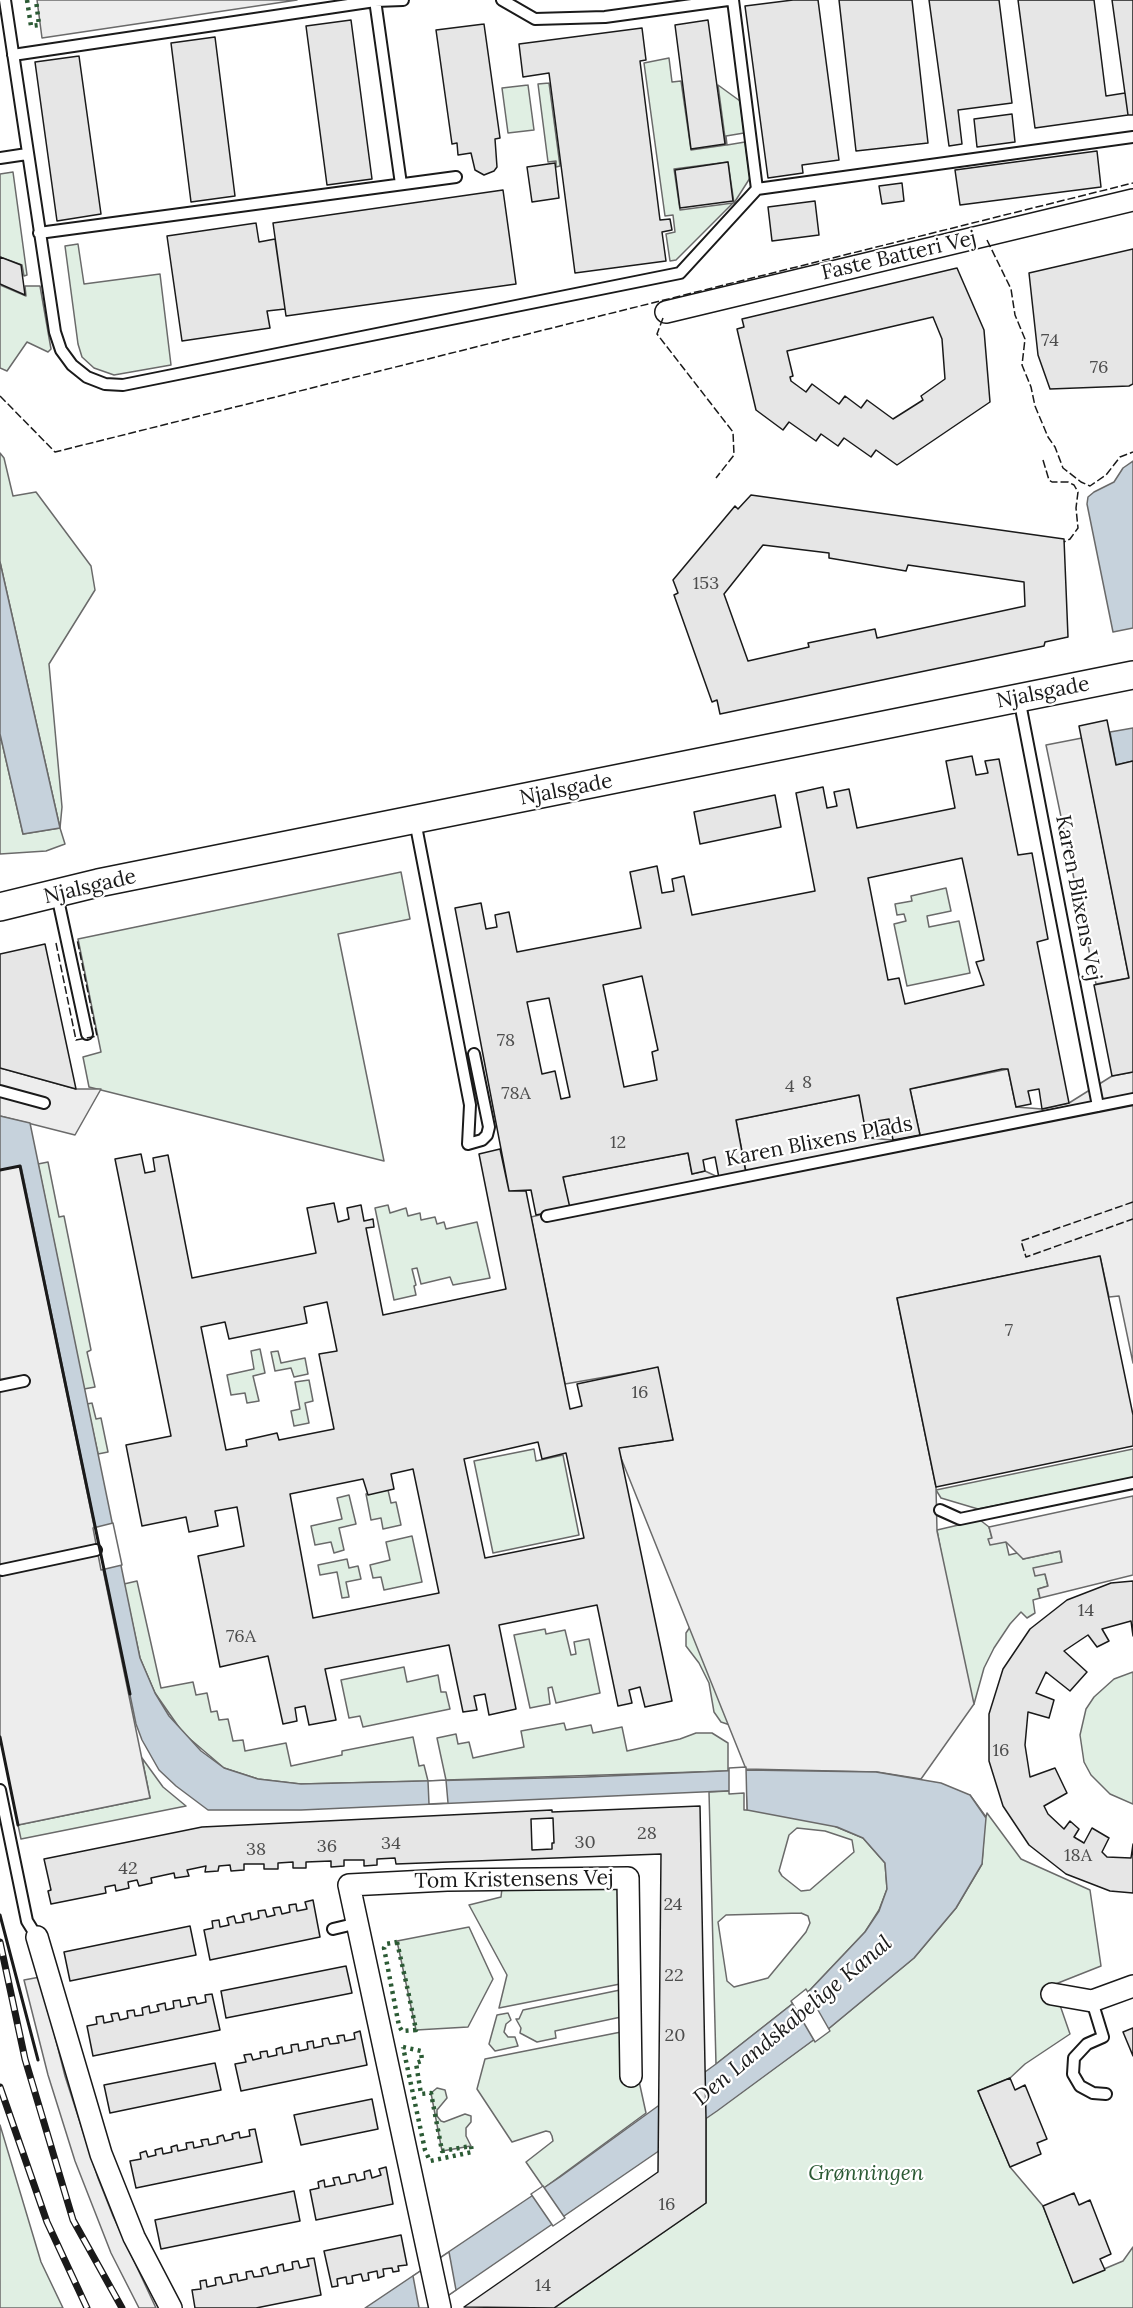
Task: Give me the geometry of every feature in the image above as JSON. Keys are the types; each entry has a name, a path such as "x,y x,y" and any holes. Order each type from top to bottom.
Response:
{"street":[{"name":"Faste Batteri Vej","path":"666,312 1133,200"},
{"name":"Njalsgade","path":"0,907 98,884 1133,675"},
{"name":"Tom Kristensens Vej","path":"440,2308 349,1885 447,1880 628,1878 631,2076"},
{"path":"37,1937 101,2154 134,2237 171,2308"},
{"path":"1052,1994 1092,2001 1133,1986"}],"lane":[{"path":"5,0 8,49 27,154 54,332 61,350 72,365 87,377 105,384 123,385 680,273 758,189 1133,137"},
{"path":"8,49 375,1 403,0"},
{"path":"502,0 536,19 605,17 728,0"},
{"path":"733,0 758,189"},
{"path":"375,1 401,184"},
{"path":"0,158 27,154"},
{"path":"39,233 456,177"},
{"name":"Karen Blixens Vej","path":"1019,698 1098,1106"},
{"path":"415,821 470,1105 468,1144 482,1140 487,1135 489,1127 474,1053"},
{"path":"57,895 87,1034"},
{"path":"0,1091 44,1103"},
{"name":"Karen Blixens Plads","path":"547,1216 1133,1099"},
{"path":"0,1386 24,1382"},
{"path":"940,1510 960,1519 1133,1483"},
{"path":"2,1570 96,1550"},
{"path":"0,1791 27,1922 37,1937"},
{"path":"333,1929 358,1923"},
{"path":"1092,2001 1102,2037 1087,2044 1074,2058 1073,2074 1080,2086 1093,2093 1106,2094"}],"green space":[{"path":"669,58 672,82 681,81 691,150 726,145 718,85 740,101 744,133 726,136 727,145 745,142 750,178 734,203 728,162 674,169 680,210 733,203 676,260 670,261 666,234 675,232 673,215 665,216 644,63"},
{"path":"549,83 560,166 556,167 556,161 548,162 538,84"},
{"path":"528,85 534,130 508,133 502,88"},
{"path":"13,172 27,275 24,276 22,265 0,257 0,174"},
{"path":"78,244 84,284 160,274 171,365 114,375 94,368 82,357 78,344 65,246"},
{"path":"0,285 26,296 25,286 40,286 51,349 48,352 27,342 7,371 0,368"},
{"path":"0,453 4,458 13,496 36,492 91,566 95,590 49,664 62,807 60,828 0,562"},
{"path":"0,734 23,834 60,828 65,844 46,851 0,854"},
{"path":"401,872 410,919 338,934 384,1161 89,1087 83,1057 101,1052 78,939"},
{"path":"946,888 951,911 927,916 929,927 959,921 970,973 907,986 894,924 906,921 904,914 897,915 895,904 912,901 911,896"},
{"path":"48,1162 59,1217 64,1216 91,1350 87,1352 95,1387 84,1389 38,1164"},
{"path":"388,1205 390,1213 406,1208 408,1216 420,1213 421,1220 435,1217 437,1224 444,1222 446,1229 477,1222 490,1278 453,1285 450,1277 421,1284 417,1268 412,1269 416,1295 394,1300 375,1208"},
{"path":"260,1349 265,1373 253,1376 259,1401 247,1403 245,1393 231,1395 227,1375 254,1369 251,1351"},
{"path":"278,1351 281,1363 305,1358 308,1374 294,1377 291,1368 275,1371 271,1352"},
{"path":"309,1380 313,1401 305,1403 309,1423 294,1426 291,1411 300,1409 295,1382"},
{"path":"92,1403 96,1419 101,1418 108,1452 98,1454 87,1404"},
{"path":"534,1449 536,1461 563,1455 579,1535 493,1553 474,1461"},
{"path":"1133,1449 1133,1478 978,1509 941,1498 936,1490"},
{"path":"388,1490 391,1503 396,1502 401,1525 383,1529 381,1518 371,1520 366,1494"},
{"path":"349,1495 356,1524 339,1528 344,1550 334,1553 331,1542 315,1545 311,1526 342,1519 337,1498"},
{"path":"980,1520 989,1527 992,1538 1006,1542 1009,1555 1021,1552 1023,1559 1060,1551 1062,1562 1045,1574 1048,1586 1038,1589 1040,1598 1033,1600 1035,1613 1027,1618 1021,1612 994,1648 984,1668 974,1704 968,1702 937,1530"},
{"path":"412,1536 422,1582 384,1590 381,1577 373,1578 370,1565 390,1560 386,1542"},
{"path":"347,1559 349,1568 358,1566 361,1579 346,1582 349,1597 342,1598 337,1572 320,1575 318,1565"},
{"path":"137,1581 161,1688 193,1682 196,1695 207,1693 211,1712 217,1711 219,1720 228,1719 233,1741 243,1740 245,1751 286,1743 291,1766 342,1755 342,1751 413,1737 419,1766 424,1765 428,1781 300,1784 258,1779 224,1768 183,1733 155,1693 140,1658 124,1584"},
{"path":"690,1627 736,1727 721,1722 714,1712 709,1683 699,1663 686,1646 686,1633"},
{"path":"545,1629 546,1634 565,1630 571,1655 576,1654 574,1642 589,1639 600,1693 556,1703 552,1687 548,1688 550,1704 530,1708 514,1635"},
{"path":"404,1667 407,1682 438,1675 441,1692 446,1692 450,1709 363,1727 360,1716 349,1718 341,1680"},
{"path":"1133,1672 1133,1804 1110,1794 1091,1775 1084,1762 1080,1735 1086,1709 1094,1697 1114,1679"},
{"path":"564,1723 566,1730 591,1725 593,1733 622,1727 627,1751 696,1733 712,1733 728,1743 728,1771 446,1780 437,1738 456,1734 458,1744 469,1742 473,1758 524,1747 521,1731"},
{"path":"142,1758 163,1787 186,1806 21,1839 18,1825 150,1798"},
{"path":"747,1790 863,1838 885,1863 887,1889 879,1910 865,1932 810,1990 716,2064 709,1792","holes":["797,1828 825,1831 852,1840 854,1852 810,1890 801,1891 779,1871 789,1835","801,1913 808,1916 810,1923 806,1932 768,1978 734,1987 727,1981 718,1922 726,1915"]},
{"name":"Grønningen","path":"970,1795 986,1817 987,1813 1021,1859 1090,1890 1101,1966 1053,1985 1070,2034 1025,2064 1010,2078 978,2091 1010,2167 1043,2206 1073,2282 1123,2261 1133,2247 1133,2308 554,2308 706,2203 706,2118 827,2030 914,1958 956,1908 982,1864 985,1818"},
{"path":"624,1882 625,1983 499,2008 507,1975 469,1905 501,1897 502,1888"},
{"path":"469,1927 493,1979 468,2027 416,2030 397,1941"},
{"path":"620,1990 621,2017 555,2031 556,2038 537,2042 520,2033 521,2028 516,2019 519,2019 523,2010"},
{"path":"508,2013 511,2020 506,2024 504,2032 508,2037 515,2037 518,2046 495,2051 489,2044 497,2015"},
{"path":"621,2032 621,2080 639,2081 646,2113 544,2188 526,2162 553,2141 552,2136 546,2131 512,2142 477,2089 485,2059"},
{"path":"437,2088 445,2090 447,2098 437,2110 437,2116 441,2121 465,2114 471,2116 471,2122 466,2128 466,2136 471,2146 442,2151 431,2093"},
{"path":"0,2125 41,2262 63,2308 0,2308"}],"shaded area":[{"path":"37,0 297,0 42,38"},
{"path":"1082,738 1129,978 1096,984 1046,745"},
{"path":"0,1068 76,1089 101,1089 75,1135 0,1116"},
{"path":"1008,1069 1016,1107 1042,1109 1069,1103 1112,1076 1133,1072 1133,1363 1119,1296 1109,1297 1100,1256 897,1298 936,1487 937,1531 974,1704 921,1779 877,1772 746,1769 617,1448 673,1440 657,1368 565,1384 531,1217 569,1208 563,1177 688,1153 692,1174 705,1171 720,1178 746,1172 736,1120 859,1095 868,1138 893,1140 920,1135 910,1089"},
{"path":"20,1166 150,1798 18,1825 0,1737 0,1170"},
{"path":"1133,1496 1133,1575 1040,1598 1038,1589 1048,1586 1045,1574 1035,1576 1033,1568 1062,1562 1060,1551 1023,1559 1006,1542 990,1545 988,1539 992,1538 989,1527"},
{"path":"40,1977 65,2076 98,2178 156,2308 139,2308 111,2253 75,2161 48,2075 24,1980"}],"water":[{"path":"1133,461 1133,628 1113,632 1087,504 1088,497 1114,482 1123,468"},
{"path":"0,562 60,828 23,834 0,734"},
{"path":"1133,728 1133,761 1116,765 1110,732"},
{"name":"Den Landskabelige Kanal","path":"0,1116 30,1123 140,1658 155,1693 169,1716 201,1751 224,1768 258,1779 301,1784 585,1777 746,1770 876,1772 941,1783 970,1795 986,1818 982,1864 956,1908 914,1958 827,2030 717,2111 430,2308 365,2308 560,2177 716,2064 810,1990 865,1932 879,1911 887,1889 885,1863 863,1838 837,1827 747,1810 746,1790 301,1810 208,1810 176,1786 159,1770 136,1724 21,1166 0,1170"}],"pier":[{"path":"113,1523 122,1565 101,1570 93,1528"},
{"path":"746,1767 747,1810 744,1810 744,1793 729,1794 729,1768"},
{"path":"446,1780 448,1803 429,1804 428,1781"},
{"path":"806,1989 830,2031 815,2042 791,2001"},
{"path":"543,2186 565,2218 553,2226 531,2194"},
{"path":"449,2252 456,2290 430,2308 419,2308 413,2276"}],"building":[{"path":"793,0 818,0 839,160 802,165 803,173 768,178 745,6"},
{"path":"839,0 912,0 928,143 856,151"},
{"path":"929,0 999,0 1012,103 958,110 962,144 949,146"},
{"path":"1018,0 1094,0 1106,96 1125,93 1128,115 1035,128"},
{"path":"1112,0 1133,0 1133,115 1128,115"},
{"path":"351,20 372,179 327,185 306,26"},
{"path":"708,20 725,144 691,149 675,25"},
{"path":"484,24 500,138 495,139 497,167 494,171 484,175 475,170 471,153 458,155 457,143 452,144 436,30"},
{"path":"642,28 646,60 640,61 660,220 670,219 672,230 662,232 666,261 575,273 549,73 523,77 519,44"},
{"path":"215,37 235,196 191,202 171,43"},
{"path":"79,56 101,214 57,221 35,62"},
{"path":"1012,114 1015,142 977,147 974,119"},
{"path":"1097,151 1101,187 960,205 955,170"},
{"path":"728,162 733,201 680,208 675,170"},
{"path":"555,163 559,198 532,202 527,167"},
{"path":"902,183 904,201 882,204 879,186"},
{"path":"503,190 516,284 286,316 273,223"},
{"path":"815,201 819,235 772,241 768,207"},
{"path":"256,223 259,242 275,239 285,309 267,311 270,328 182,341 167,236"},
{"path":"1133,249 1133,384 1050,389 1038,355 1029,273"},
{"path":"0,257 21,265 25,295 0,284"},
{"path":"957,268 984,330 990,402 897,465 876,450 871,457 844,438 838,446 821,434 816,441 789,422 783,430 756,410 737,329 744,327 742,319","holes":["933,317 942,339 945,379 921,396 923,400 893,419 867,400 861,408 845,396 839,404 812,384 806,392 791,381 790,377 793,376 787,351"]},
{"path":"751,495 1064,539 1068,637 1045,642 1044,646 720,714 717,700 712,702 674,595 678,593 673,580 735,506 738,509","holes":["763,545 829,553 829,558 906,571 908,565 1024,582 1025,606 877,638 875,629 808,643 809,647 748,661 724,594"]},
{"path":"1107,720 1116,765 1133,761 1133,1072 1112,1076 1094,985 1129,978 1079,726"},
{"path":"972,756 976,775 988,773 985,761 999,759 1018,855 1032,853 1048,939 1037,942 1069,1103 1042,1109 1039,1089 1028,1091 1031,1104 1016,1107 1008,1069 1002,1069 910,1089 920,1135 893,1140 889,1119 877,1121 880,1136 867,1139 859,1095 736,1120 746,1173 719,1178 715,1157 703,1160 705,1171 692,1174 688,1153 563,1177 570,1208 536,1215 531,1190 509,1191 455,908 481,903 486,929 497,927 495,915 509,912 517,952 641,928 630,872 657,866 662,893 674,891 672,879 684,876 692,915 815,891 796,793 823,787 827,808 837,806 834,792 849,789 857,828 955,808 946,761","holes":["962,858 984,960 976,962 984,985 905,1004 899,978 888,980 868,878","642,976 658,1050 652,1052 657,1080 624,1087 603,985","549,998 570,1097 561,1099 555,1071 542,1074 527,1002"]},
{"path":"775,795 781,827 700,844 694,812"},
{"path":"45,944 76,1089 0,1068 0,954"},
{"path":"500,1149 509,1191 526,1191 570,1409 582,1406 577,1384 658,1367 673,1440 619,1448 672,1701 645,1707 640,1687 629,1690 632,1703 618,1706 597,1605 499,1625 516,1709 489,1715 485,1694 474,1696 477,1710 463,1712 449,1645 325,1669 336,1720 309,1725 305,1706 295,1708 297,1721 283,1724 268,1656 220,1667 198,1556 244,1546 237,1507 215,1511 218,1526 189,1532 186,1517 142,1526 126,1445 171,1436 115,1159 141,1154 145,1173 155,1171 153,1158 168,1155 192,1278 316,1253 307,1208 334,1203 338,1222 349,1219 347,1208 361,1205 364,1221 373,1219 374,1227 366,1228 383,1315 506,1289 479,1154","holes":["327,1302 337,1351 319,1354 334,1429 279,1440 277,1433 246,1440 247,1446 226,1450 201,1327 225,1322 229,1339 307,1323 304,1307","538,1442 542,1459 566,1453 584,1538 485,1558 464,1459","413,1469 439,1593 313,1618 290,1494 363,1479 368,1495 394,1489 391,1474"]},
{"path":"1100,1256 1133,1415 1133,1446 936,1487 897,1298"},
{"path":"1133,1581 1133,1636 1131,1621 1102,1629 1109,1641 1097,1647 1088,1635 1064,1651 1087,1672 1070,1691 1046,1672 1036,1693 1054,1700 1049,1718 1028,1712 1025,1745 1030,1777 1055,1768 1067,1793 1044,1806 1048,1814 1064,1829 1070,1821 1079,1829 1074,1837 1084,1843 1092,1828 1109,1838 1102,1852 1107,1857 1131,1858 1133,1844 1133,1893 1110,1891 1066,1874 1029,1845 1003,1806 989,1761 989,1714 1003,1669 1030,1629 1067,1600 1111,1583"},
{"path":"700,1806 706,2118 706,2203 554,2308 464,2307 658,2172 661,1854 396,1864 395,1858 377,1859 377,1865 364,1866 364,1860 344,1860 344,1866 331,1867 331,1861 306,1862 306,1868 293,1868 293,1862 278,1863 278,1869 264,1869 264,1864 244,1864 244,1870 231,1871 230,1865 219,1866 218,1871 205,1872 206,1866 187,1870 189,1876 175,1878 174,1873 151,1878 152,1883 139,1886 137,1880 128,1882 129,1888 116,1891 115,1885 105,1887 106,1893 51,1904 48,1891 51,1890 44,1859 202,1827 552,1810 552,1812","holes":["553,1818 554,1843 552,1843 552,1849 532,1850 531,1819"]},
{"path":"313,1900 320,1937 210,1960 204,1930 213,1928 212,1921 219,1920 220,1927 229,1925 227,1918 234,1916 236,1923 244,1922 242,1915 250,1913 251,1920 259,1918 258,1911 265,1910 267,1917 275,1915 273,1908 280,1907 282,1914 290,1912 289,1905 296,1904 297,1911 307,1909 305,1902"},
{"path":"190,1926 196,1955 70,1981 64,1952"},
{"path":"346,1966 352,1993 226,2018 221,1991"},
{"path":"212,1994 220,2030 93,2056 87,2026 97,2024 96,2017 103,2016 104,2023 113,2021 111,2014 118,2013 120,2020 128,2018 127,2011 134,2010 135,2016 143,2015 142,2008 149,2006 150,2013 159,2011 157,2005 165,2003 166,2010 174,2008 173,2001 180,2000 181,2007 190,2005 188,1998 195,1997 197,2004 206,2002 205,1995"},
{"path":"1133,2028 1133,2056 1123,2032"},
{"path":"360,2031 367,2065 241,2091 235,2064 246,2062 244,2055 251,2054 253,2060 261,2058 260,2052 267,2051 268,2057 277,2055 276,2049 282,2047 283,2054 292,2052 291,2045 298,2044 299,2051 308,2049 307,2042 313,2041 314,2048 323,2046 322,2039 328,2038 330,2044 339,2043 337,2036 344,2035 345,2041 355,2039 354,2033"},
{"path":"215,2063 221,2090 110,2113 104,2085"},
{"path":"1010,2078 1015,2090 1025,2085 1047,2139 1037,2143 1041,2154 1010,2167 978,2091"},
{"path":"372,2099 378,2129 301,2145 294,2115"},
{"path":"255,2129 262,2162 136,2188 130,2161 141,2159 140,2153 146,2151 148,2157 156,2155 155,2150 162,2148 163,2154 172,2152 171,2147 177,2145 178,2151 187,2149 186,2143 193,2142 194,2148 203,2146 201,2140 208,2139 209,2145 218,2143 217,2137 223,2135 225,2141 233,2139 232,2134 239,2132 240,2138 250,2136 249,2130"},
{"path":"386,2167 393,2204 316,2220 310,2190 319,2188 318,2182 324,2180 325,2187 335,2185 333,2178 339,2177 341,2184 350,2182 349,2175 355,2174 357,2181 365,2179 364,2172 370,2170 372,2178 381,2175 379,2169"},
{"path":"294,2191 300,2221 161,2249 155,2220"},
{"path":"1074,2193 1079,2205 1090,2200 1111,2254 1100,2259 1105,2270 1073,2283 1043,2206"},
{"path":"401,2235 407,2265 398,2266 399,2271 393,2272 392,2268 383,2269 384,2276 378,2278 377,2271 368,2273 369,2280 363,2281 361,2274 352,2276 353,2283 347,2284 346,2277 337,2279 338,2286 332,2287 324,2251"},
{"path":"314,2258 321,2295 256,2308 195,2308 192,2290 201,2289 200,2281 206,2280 207,2287 216,2285 215,2278 221,2277 223,2284 232,2282 230,2275 237,2274 238,2281 247,2279 246,2272 252,2271 254,2277 263,2276 261,2269 267,2267 269,2274 278,2272 277,2266 283,2264 284,2271 293,2269 292,2262 298,2261 300,2268 309,2266 307,2259"}],"railway":[{"path":"0,1942 25,2059 73,2220 122,2308"},
{"path":"0,2087 47,2222 87,2308"}],"hedge":[{"path":"27,0 31,26 39,25 36,0"},
{"path":"397,1942 408,1991 416,2030 402,2031 399,2026 384,1948 386,1944 397,1942"},
{"path":"403,2047 421,2051 422,2061 416,2063 421,2094 431,2093 442,2151 471,2146 472,2152 430,2161 425,2150 403,2047"}],"fence":[{"path":"0,396 55,452 1133,183"},
{"path":"987,240 1011,289 1015,315 1025,339 1022,365 1031,387 1035,406 1063,468 1090,486 1106,475 1120,457 1133,452"},
{"path":"663,318 657,334 733,432 734,455 716,478"},
{"path":"1043,460 1049,480 1068,482 1074,485 1078,492 1076,508 1078,528 1070,539 1064,542"},
{"path":"56,943 76,1040 97,1036 77,939"},
{"path":"1133,1202 1021,1241 1026,1257 1133,1219"}],"wall":[{"path":"0,1170 20,1166 130,1694"},
{"path":"0,1737 18,1825"},
{"path":"0,1915 38,2060"}]}
